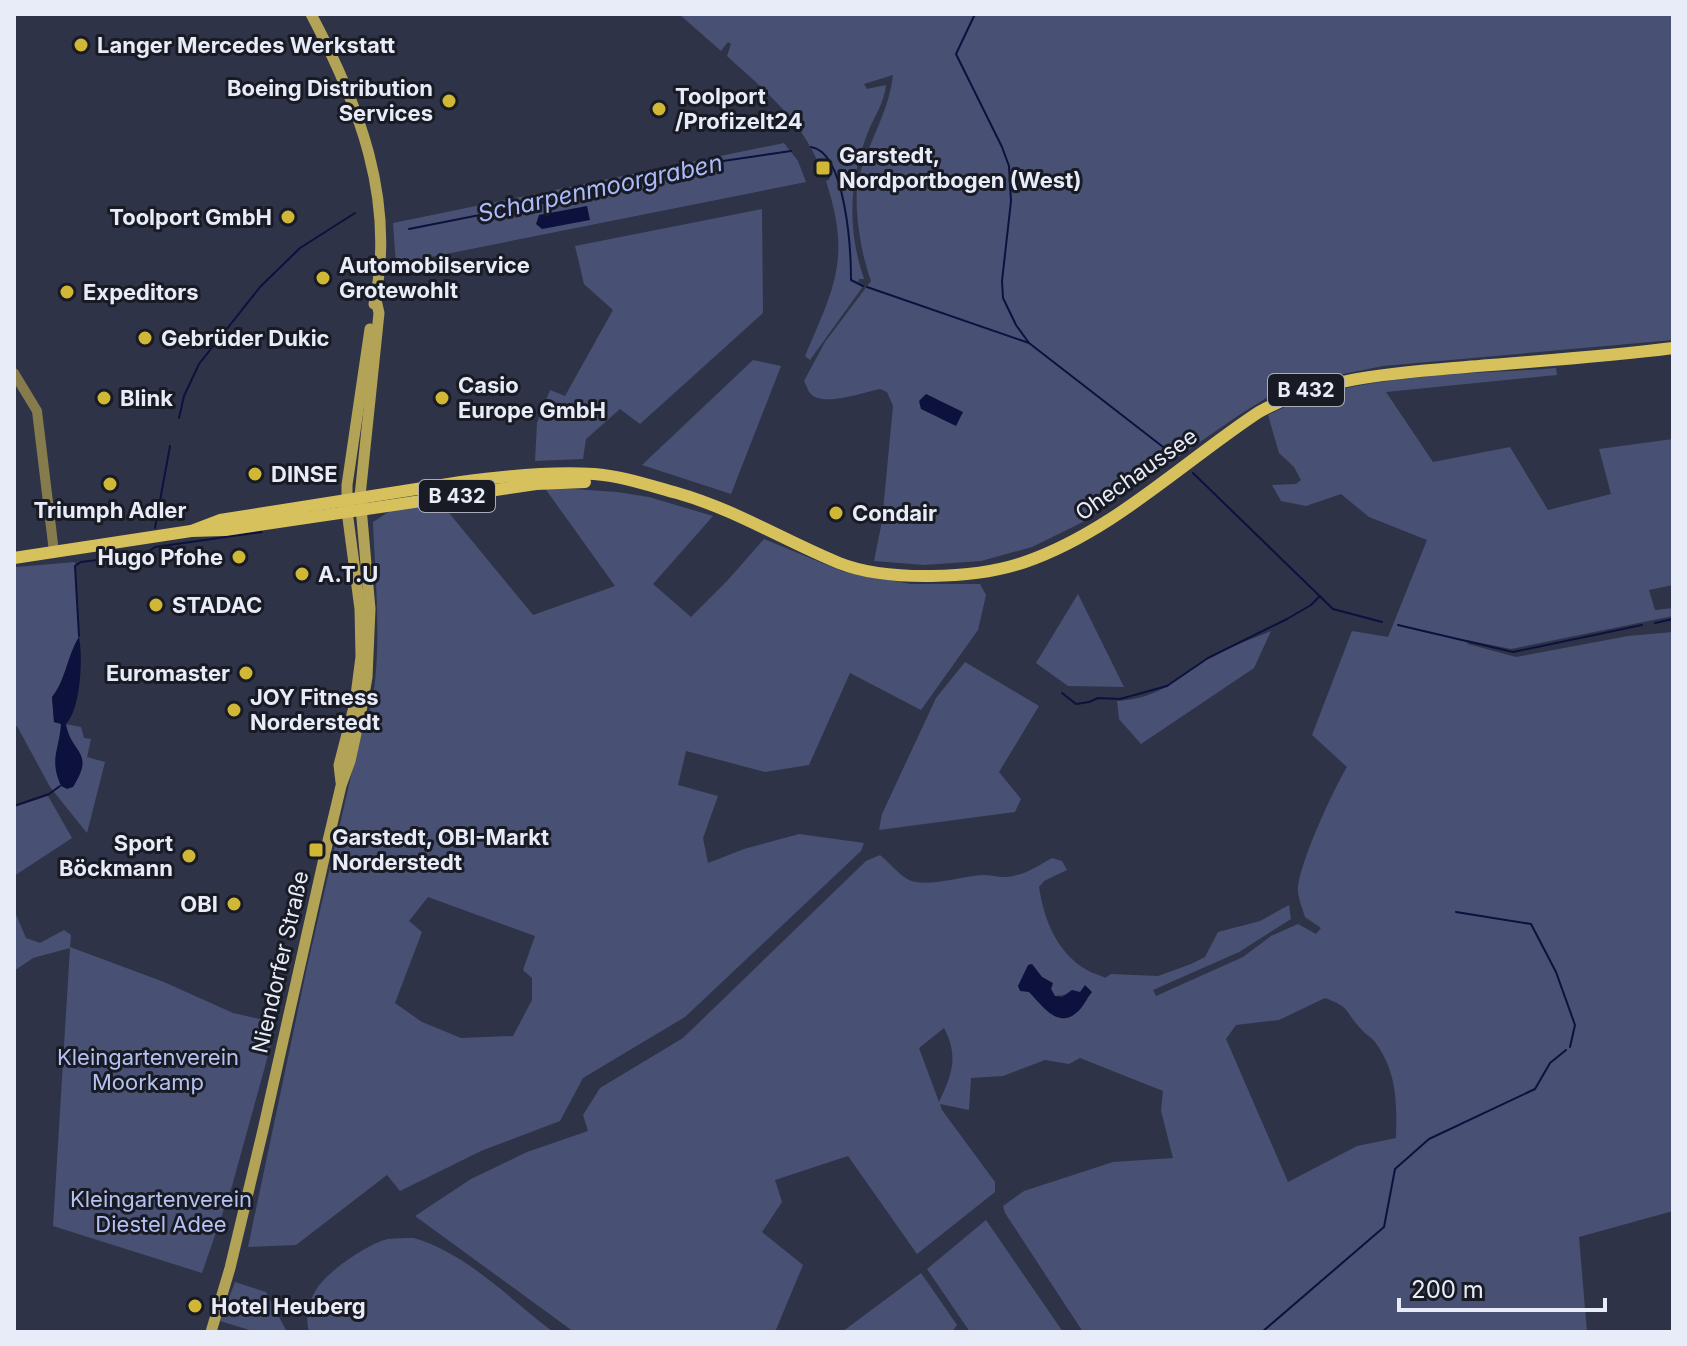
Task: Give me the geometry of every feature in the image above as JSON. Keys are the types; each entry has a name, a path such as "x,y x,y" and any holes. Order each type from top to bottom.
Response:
{"main road":[{"name":"Niendorfer Straße","path":"211,1332 230,1268 263,1130 341,786 339,765 355,703 361,657 353,504 379,313 376,300 380,231 369,153 355,104 311,14"},
{"name":"Ohechaussee","path":"14,558 191,531 220,520 536,484 628,481 695,500 842,564 902,576 953,575 1023,563 1073,542 1259,412 1287,397 1316,387 1384,374 1673,348"}],"street":[{"path":"14,373 37,411 54,552"}],"green space":[{"path":"679,14 1673,14 1673,340 1383,366 1318,379 1279,390 1087,520 1032,547 981,561 924,565 874,561 882,521 893,406 887,392 880,389 844,398 824,399 810,393 804,381 825,342 871,281 859,232 858,182 887,103 893,75 864,84 867,89 886,85 862,150 852,205 855,242 864,279 858,282 864,285 810,360 805,356 836,271 837,231 826,181 830,179 822,158 817,160 789,116 727,56 731,44 728,42 721,51"},
{"path":"784,143 798,161 806,182 396,264 393,223"},
{"path":"762,209 763,313 640,424 620,409 586,439 583,459 535,461 537,423 550,390 565,396 613,310 584,284 575,246"},
{"path":"753,360 781,366 731,494 642,465"},
{"path":"1556,368 1557,375 1386,392 1433,462 1510,447 1548,510 1611,494 1599,449 1673,439 1673,585 1649,590 1655,610 1673,608 1673,616 1511,649 1467,640 1468,644 1516,657 1628,636 1673,632 1673,1211 1579,1237 1587,1332 1083,1332 1003,1206 1024,1191 1113,1162 1173,1158 1161,1111 1163,1091 1080,1058 1069,1064 1045,1060 1003,1076 971,1078 969,1110 940,1104 995,1182 995,1192 917,1254 848,1156 775,1180 782,1202 762,1232 803,1265 775,1332 574,1332 415,1216 471,1179 527,1152 588,1131 583,1115 600,1088 683,1038 866,861 880,855 905,878 925,883 983,875 1009,877 1029,871 1052,858 1062,861 1067,870 1044,881 1039,887 1048,923 1060,945 1077,963 1105,978 1111,974 1158,976 1191,964 1205,957 1218,932 1260,921 1289,905 1291,919 1239,952 1153,990 1156,996 1243,957 1271,936 1298,924 1316,934 1321,928 1305,917 1298,892 1299,881 1317,829 1347,767 1312,735 1352,631 1388,637 1427,540 1369,517 1341,494 1306,506 1281,501 1272,485 1296,484 1301,480 1294,467 1279,453 1268,415 1300,401 1371,384 1409,378","holes":["1032,964 1042,977 1052,983 1055,996 1091,992 1083,1006 1069,1017 1056,1016 1018,986","1325,998 1344,1007 1375,1042 1388,1065 1396,1100 1396,1138 1357,1146 1288,1182 1226,1039 1236,1025 1279,1020","944,1028 949,1038 952,1065 939,1102 919,1048"]},
{"path":"544,487 649,497 713,516 653,584 691,617 764,539 844,572 911,584 980,584 986,595 978,630 921,710 850,673 809,765 765,772 686,751 678,785 718,796 703,838 708,863 744,849 799,834 864,843 861,851 685,1017 583,1078 560,1121 481,1151 400,1191 387,1175 296,1245 248,1247 307,967 360,737 374,691 377,602 373,522 390,511 440,502 533,615 615,586","holes":["428,897 535,936 523,970 532,978 532,1000 513,1036 461,1038 422,1022 395,1003 422,932 409,921"]},
{"path":"75,562 79,637 52,697 54,722 81,727 84,738 91,739 87,757 105,762 87,833 50,787 17,726 14,728 14,572 16,567"},
{"path":"1078,594 1124,687 1068,686 1036,663"},
{"path":"1271,631 1254,668 1141,744 1119,719 1117,701 1158,691 1212,656"},
{"path":"965,662 1039,706 999,772 1021,799 1015,812 879,830 882,814 936,698"},
{"path":"48,796 72,838 14,876 14,807"},
{"name":"Kleingartenverein Moorkamp","path":"14,910 26,938 40,943 64,930 71,935 70,947 164,982 233,1013 277,1023 232,1186 202,1273 53,1226 70,948 33,958 14,971"},
{"path":"986,1220 1063,1332 970,1332 927,1269"},
{"path":"414,1238 452,1254 553,1332 309,1332 307,1316 311,1300 329,1275 370,1246 388,1239"},
{"path":"921,1273 957,1325 952,1332 842,1332"},
{"path":"235,1282 266,1292 287,1332 256,1332 220,1321"}],"shaded area":[{"path":"587,206 590,220 542,229 536,224 539,215"},
{"path":"926,394 963,412 956,426 921,409 919,401"},
{"path":"79,637 81,669 78,695 66,724 80,753 82,766 73,787 67,789 61,786 57,777 56,755 61,724 54,722 52,697"},
{"path":"1032,964 1042,977 1053,983 1051,989 1055,996 1062,997 1072,990 1080,992 1085,985 1092,992 1081,1009 1069,1017 1056,1017 1029,992 1020,991 1018,986 1028,965"}],"waterway":[{"path":"975,14 956,54 1009,166 1011,201 1003,298 1029,343 1176,457"},
{"name":"Scharpenmoorgraben","path":"811,147 823,153 839,184 848,226 851,280 863,286"},
{"name":"Scharpenmoorgraben","path":"409,229 616,188 638,178 693,174 716,162 791,151"},
{"name":"Scharpenmoorgraben","path":"179,418 184,396 199,364 260,287 300,248 355,213"},
{"name":"Scharpenmoorgraben","path":"867,287 1029,343"},
{"name":"Scharpenmoorgraben","path":"155,528 170,446"},
{"path":"1193,473 1333,609 1382,622"},
{"name":"Scharpenmoorgraben","path":"79,636 75,566 81,562 145,554 155,547 262,532"},
{"path":"1062,693 1076,704 1098,698 1120,699 1167,686 1208,658 1287,619 1320,596"},
{"path":"1655,623 1673,619"},
{"path":"1398,625 1513,652 1642,625"},
{"name":"Scharpenmoorgraben","path":"14,806 49,794 60,786"},
{"path":"1456,912 1531,924 1556,972 1575,1025 1570,1047"},
{"path":"1262,1332 1384,1227 1395,1169 1429,1139 1535,1089 1550,1063 1566,1050"}],"place":[{"name":"Langer Mercedes Werkstatt","path":"81,45"},
{"name":"Boeing Distribution Services","path":"449,101"},
{"name":"Toolport /Profizelt24","path":"659,109"},
{"name":"Garstedt, Nordportbogen (West)","path":"823,168"},
{"name":"Toolport GmbH","path":"288,217"},
{"name":"Automobilservice Grotewohlt","path":"323,278"},
{"name":"Expeditors","path":"67,292"},
{"name":"Gebrüder Dukic","path":"145,338"},
{"name":"Blink","path":"104,398"},
{"name":"Casio Europe GmbH","path":"442,398"},
{"name":"DINSE","path":"255,474"},
{"name":"Triumph Adler","path":"110,484"},
{"name":"Condair","path":"836,513"},
{"name":"Hugo Pfohe","path":"239,557"},
{"name":"A.T.U","path":"302,574"},
{"name":"STADAC","path":"156,605"},
{"name":"Euromaster","path":"246,673"},
{"name":"JOY Fitness Norderstedt","path":"234,710"},
{"name":"Garstedt, OBI-Markt Norderstedt","path":"316,850"},
{"name":"Sport Böckmann","path":"189,856"},
{"name":"OBI","path":"234,904"},
{"name":"Hotel Heuberg","path":"195,1306"}],"park label":[{"name":"Kleingartenverein Diestel Adee","path":"161,1212"}]}
